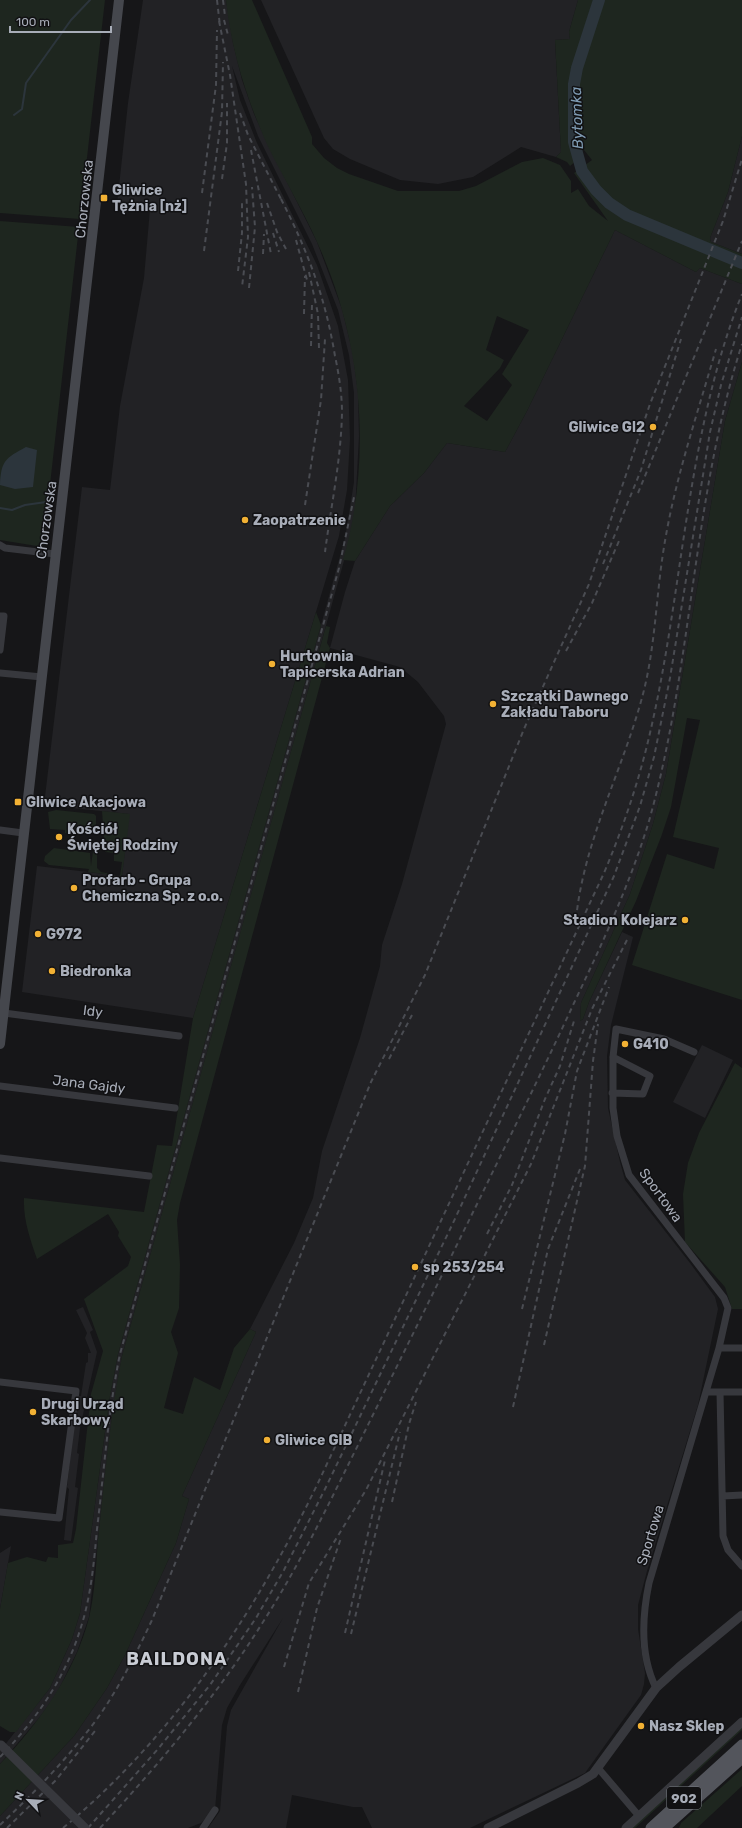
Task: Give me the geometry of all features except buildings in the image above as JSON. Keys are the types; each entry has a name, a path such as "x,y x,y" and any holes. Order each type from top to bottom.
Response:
{"main road":[{"name":"Chorzowska","path":"0,1044 55,554 64,496 119,0"},
{"name":"902","path":"651,1828 742,1745"},
{"name":"902","path":"664,1828 742,1758"},
{"path":"673,1828 696,1807 712,1785"}],"street":[{"path":"0,545 5,548 55,554"},
{"path":"0,616 4,616 0,650"},
{"path":"0,673 42,677"},
{"path":"0,830 23,833"},
{"name":"Idy","path":"4,1013 179,1036"},
{"name":"Sportowa","path":"656,1688 649,1675 644,1635 644,1611 649,1583 719,1348 728,1308 724,1298 629,1176 617,1136 612,1093 613,1057 616,1029 664,1039 694,1052"},
{"path":"612,1093 643,1094 650,1076 613,1057"},
{"name":"Jana Gajdy","path":"0,1086 175,1108"},
{"path":"0,1158 149,1176"},
{"path":"719,1348 742,1348"},
{"path":"0,1382 76,1390 59,1518 0,1512"},
{"path":"706,1392 742,1392"},
{"path":"720,1392 724,1541 742,1566"},
{"path":"723,1496 742,1495"},
{"path":"488,1828 578,1783 598,1768 656,1688 742,1615"},
{"path":"626,1828 742,1722"},
{"path":"0,1745 85,1828"},
{"path":"598,1768 639,1816"},
{"path":"202,1828 215,1810"}],"shaded area":[{"path":"0,0 105,0 80,219 0,213"},
{"path":"143,0 226,0 233,43 242,80 254,114 317,242 342,309 353,354 358,393 359,436 355,511 350,539 122,1356 112,1417 89,1617 77,1652 56,1695 39,1718 0,1764 0,1751 50,1688 72,1639 80,1613 110,1396 118,1354 345,538 354,482 354,393 349,355 338,310 312,244 258,136 232,66 240,100 257,143 317,265 338,326 348,380 350,439 347,490 339,536 193,1018 22,992 37,866 122,876 129,814 44,805 82,487 110,490 120,406 144,278 150,209 117,205 128,103"},
{"path":"226,0 252,0 312,137 312,144 324,158 337,168 349,174 398,191 459,191 476,186 522,162 543,158 560,165 571,181 571,193 578,189 589,206 608,221 574,173 592,160 580,145 578,93 579,71 603,0 742,0 742,136 728,192 710,238 711,242 742,254 742,284 700,268 696,272 615,230 527,411 505,452 447,443 424,473 390,506 355,561 343,560 352,520 358,480 360,440 358,399 353,358 344,318 332,280 317,242 266,142 252,108 240,72 228,18","holes":["497,316 529,330 502,374 512,385 487,421 464,406 500,368 504,360 486,350"]},
{"path":"261,0 578,0 569,32 570,39 555,40 561,152 556,157 521,147 473,177 438,184 400,180 350,159 333,149 324,138"},
{"path":"578,0 593,0 572,69 570,84 572,149 577,160 570,166 567,162 556,157 561,152 555,40 570,39 569,32"},
{"path":"742,136 742,254 711,242 710,238 728,192"},
{"path":"0,221 79,227 43,547 0,540"},
{"path":"615,230 696,272 700,268 742,284 742,362 725,421 666,774 653,824 630,894 581,1003 580,1021 583,1019 589,1002 622,932 633,937 611,1025 607,1056 608,1108 620,1162 625,1180 715,1297 718,1309 698,1405 638,1605 638,1629 645,1673 641,1695 585,1773 470,1828 372,1828 362,1807 353,1807 292,1795 286,1828 208,1828 220,1811 227,1726 231,1710 283,1618 227,1708 222,1725 215,1810 201,1823 188,1828 0,1828 0,1816 74,1736 107,1688 125,1655 176,1543 189,1499 182,1496 256,1332 250,1329 294,1243 313,1198 322,1151 360,1038 380,966 382,945 402,884 446,724 444,716 418,682 400,667 330,648 355,561 390,506 424,473 447,443 505,452 527,411"},
{"path":"742,362 742,1000 632,965 667,854 714,869 719,848 673,837 700,720 687,718 671,807 661,837 636,901 589,1002 583,1019 580,1021 581,1003 630,894 653,824 666,774 725,421"},
{"path":"26,447 37,450 33,487 15,489 0,485 3,465 9,457"},
{"path":"316,612 321,625 118,1354 110,1396 80,1613 72,1639 50,1688 16,1732 10,1732 0,1726 0,1609 8,1563 27,1557 46,1562 48,1557 58,1558 58,1545 73,1543 76,1529 91,1394 103,1351 84,1299 128,1266 131,1257 118,1236 119,1232 108,1214 37,1259 26,1221 24,1198 144,1212 157,1145 172,1146 193,1018"},
{"path":"326,626 330,627 327,643 330,648 180,1203 177,1220 180,1265 179,1308 171,1332 178,1353 164,1408 183,1414 194,1377 220,1390 234,1348 250,1329 256,1332 182,1496 189,1499 176,1543 125,1655 107,1688 74,1736 0,1816 0,1764 42,1714 65,1678 83,1639 89,1618 94,1589 111,1424 122,1356"},
{"path":"56,810 94,814 96,816 96,828 94,828 93,833 73,831 72,835 65,833 65,830 50,829 48,812"},
{"path":"102,811 130,814 122,876 120,876 122,862 114,861 114,853 105,852"},
{"path":"54,848 90,853 91,866 93,851 97,852 97,868 101,872 117,875 88,872 89,869 49,865 44,861 45,856"},
{"path":"702,1045 733,1060 705,1118 673,1102"},
{"path":"735,1063 742,1068 742,1309 732,1309 725,1287 685,1242 683,1194 688,1163 699,1133"},
{"path":"83,1307 93,1330 90,1332 97,1352 80,1428 75,1487 78,1488 71,1541 64,1540 69,1489 67,1487 75,1412 77,1412 79,1396 81,1396 86,1363 88,1362 88,1353 91,1353 85,1338 87,1333 76,1310"},
{"path":"11,1546 8,1563 0,1609 0,1553"},
{"path":"742,1725 742,1730 635,1828 630,1828"},
{"path":"742,1769 742,1786 697,1828 679,1828 681,1823"}],"waterway":[{"path":"14,115 22,109 26,83 71,20 90,0"},
{"name":"Bytomka","path":"599,0 577,68 574,84 574,142 582,171 596,190 609,203 627,215 742,263"},
{"path":"0,508 12,510 25,505 46,502"}],"railway":[{"path":"217,0 220,26"},
{"path":"223,0 225,16"},
{"path":"224,20 228,35"},
{"path":"219,21 230,75 246,184 248,237 242,287"},
{"path":"202,193 216,85 217,30"},
{"path":"204,251 222,112 223,62"},
{"path":"222,179 227,143 227,103"},
{"path":"240,113 248,135 283,203"},
{"path":"251,150 271,254"},
{"path":"0,1825 51,1774 97,1719 127,1671 152,1620 371,1082 425,975 524,729 589,584 650,404 723,221 742,159"},
{"path":"249,288 255,227 252,187"},
{"path":"281,199 299,237 321,294 331,334 340,384 342,413 340,448 325,552"},
{"path":"238,271 242,233 242,200"},
{"path":"267,203 277,232 286,249"},
{"path":"273,233 279,252"},
{"path":"263,254 264,234"},
{"path":"296,240 307,280"},
{"path":"638,493 742,241"},
{"path":"309,272 318,314 319,349"},
{"path":"304,314 305,276"},
{"path":"63,1828 104,1792 141,1753 176,1712 209,1669 239,1625 267,1579 294,1531 318,1483 604,873 630,804 650,733 671,622 697,456 723,347 742,294"},
{"path":"311,346 312,304"},
{"path":"88,1828 158,1749 210,1685 256,1618 284,1570 326,1487 453,1223 614,876 640,806 654,757 670,678 710,432 721,385 742,317"},
{"path":"305,505 321,400 325,339"},
{"path":"603,564 641,470 681,339"},
{"path":"100,1828 166,1754 207,1703 245,1650 291,1576 328,1505 481,1196 551,1052 615,914 649,821 664,762 685,642 702,522 713,462 725,403 742,344"},
{"path":"576,919 580,890 595,833 635,722 643,694 651,656 665,541 675,492 716,349"},
{"path":"0,1757 26,1728 48,1697 67,1663 81,1627 92,1579 109,1420 120,1354 339,568 354,497"},
{"path":"566,651 592,603 619,541"},
{"path":"284,1667 309,1583 366,1490 531,1164 592,1009 628,938"},
{"path":"522,1309 565,1134 577,1071 609,987"},
{"path":"389,1059 412,1015"},
{"path":"487,1234 512,1185 545,1099 560,1066 574,1021"},
{"path":"544,1345 585,1166 593,1061 598,1024"},
{"path":"513,1407 548,1249 580,1169"},
{"path":"392,1502 409,1424 416,1402"},
{"path":"351,1634 400,1432"},
{"path":"345,1633 385,1460"},
{"path":"298,1692 317,1608 341,1538"},
{"path":"7,1828 56,1780 95,1731"}],"place":[{"name":"Gliwice Tężnia [nż]","path":"104,198"},
{"name":"Gliwice Gl2","path":"653,427"},
{"name":"Zaopatrzenie","path":"245,520"},
{"name":"Hurtownia Tapicerska Adrian","path":"272,664"},
{"name":"Szczątki Dawnego Zakładu Taboru","path":"493,704"},
{"name":"Gliwice Akacjowa","path":"18,802"},
{"name":"Kościół Świętej Rodziny","path":"59,837"},
{"name":"Profarb - Grupa Chemiczna Sp. z o.o.","path":"74,888"},
{"name":"Stadion Kolejarz","path":"685,920"},
{"name":"G972","path":"38,934"},
{"name":"Biedronka","path":"52,971"},
{"name":"G410","path":"625,1044"},
{"name":"sp 253/254","path":"415,1267"},
{"name":"Drugi Urząd Skarbowy","path":"33,1412"},
{"name":"Gliwice GlB","path":"267,1440"},
{"name":"Nasz Sklep","path":"641,1726"}],"district":[{"name":"BAILDONA","path":"177,1659"}]}
